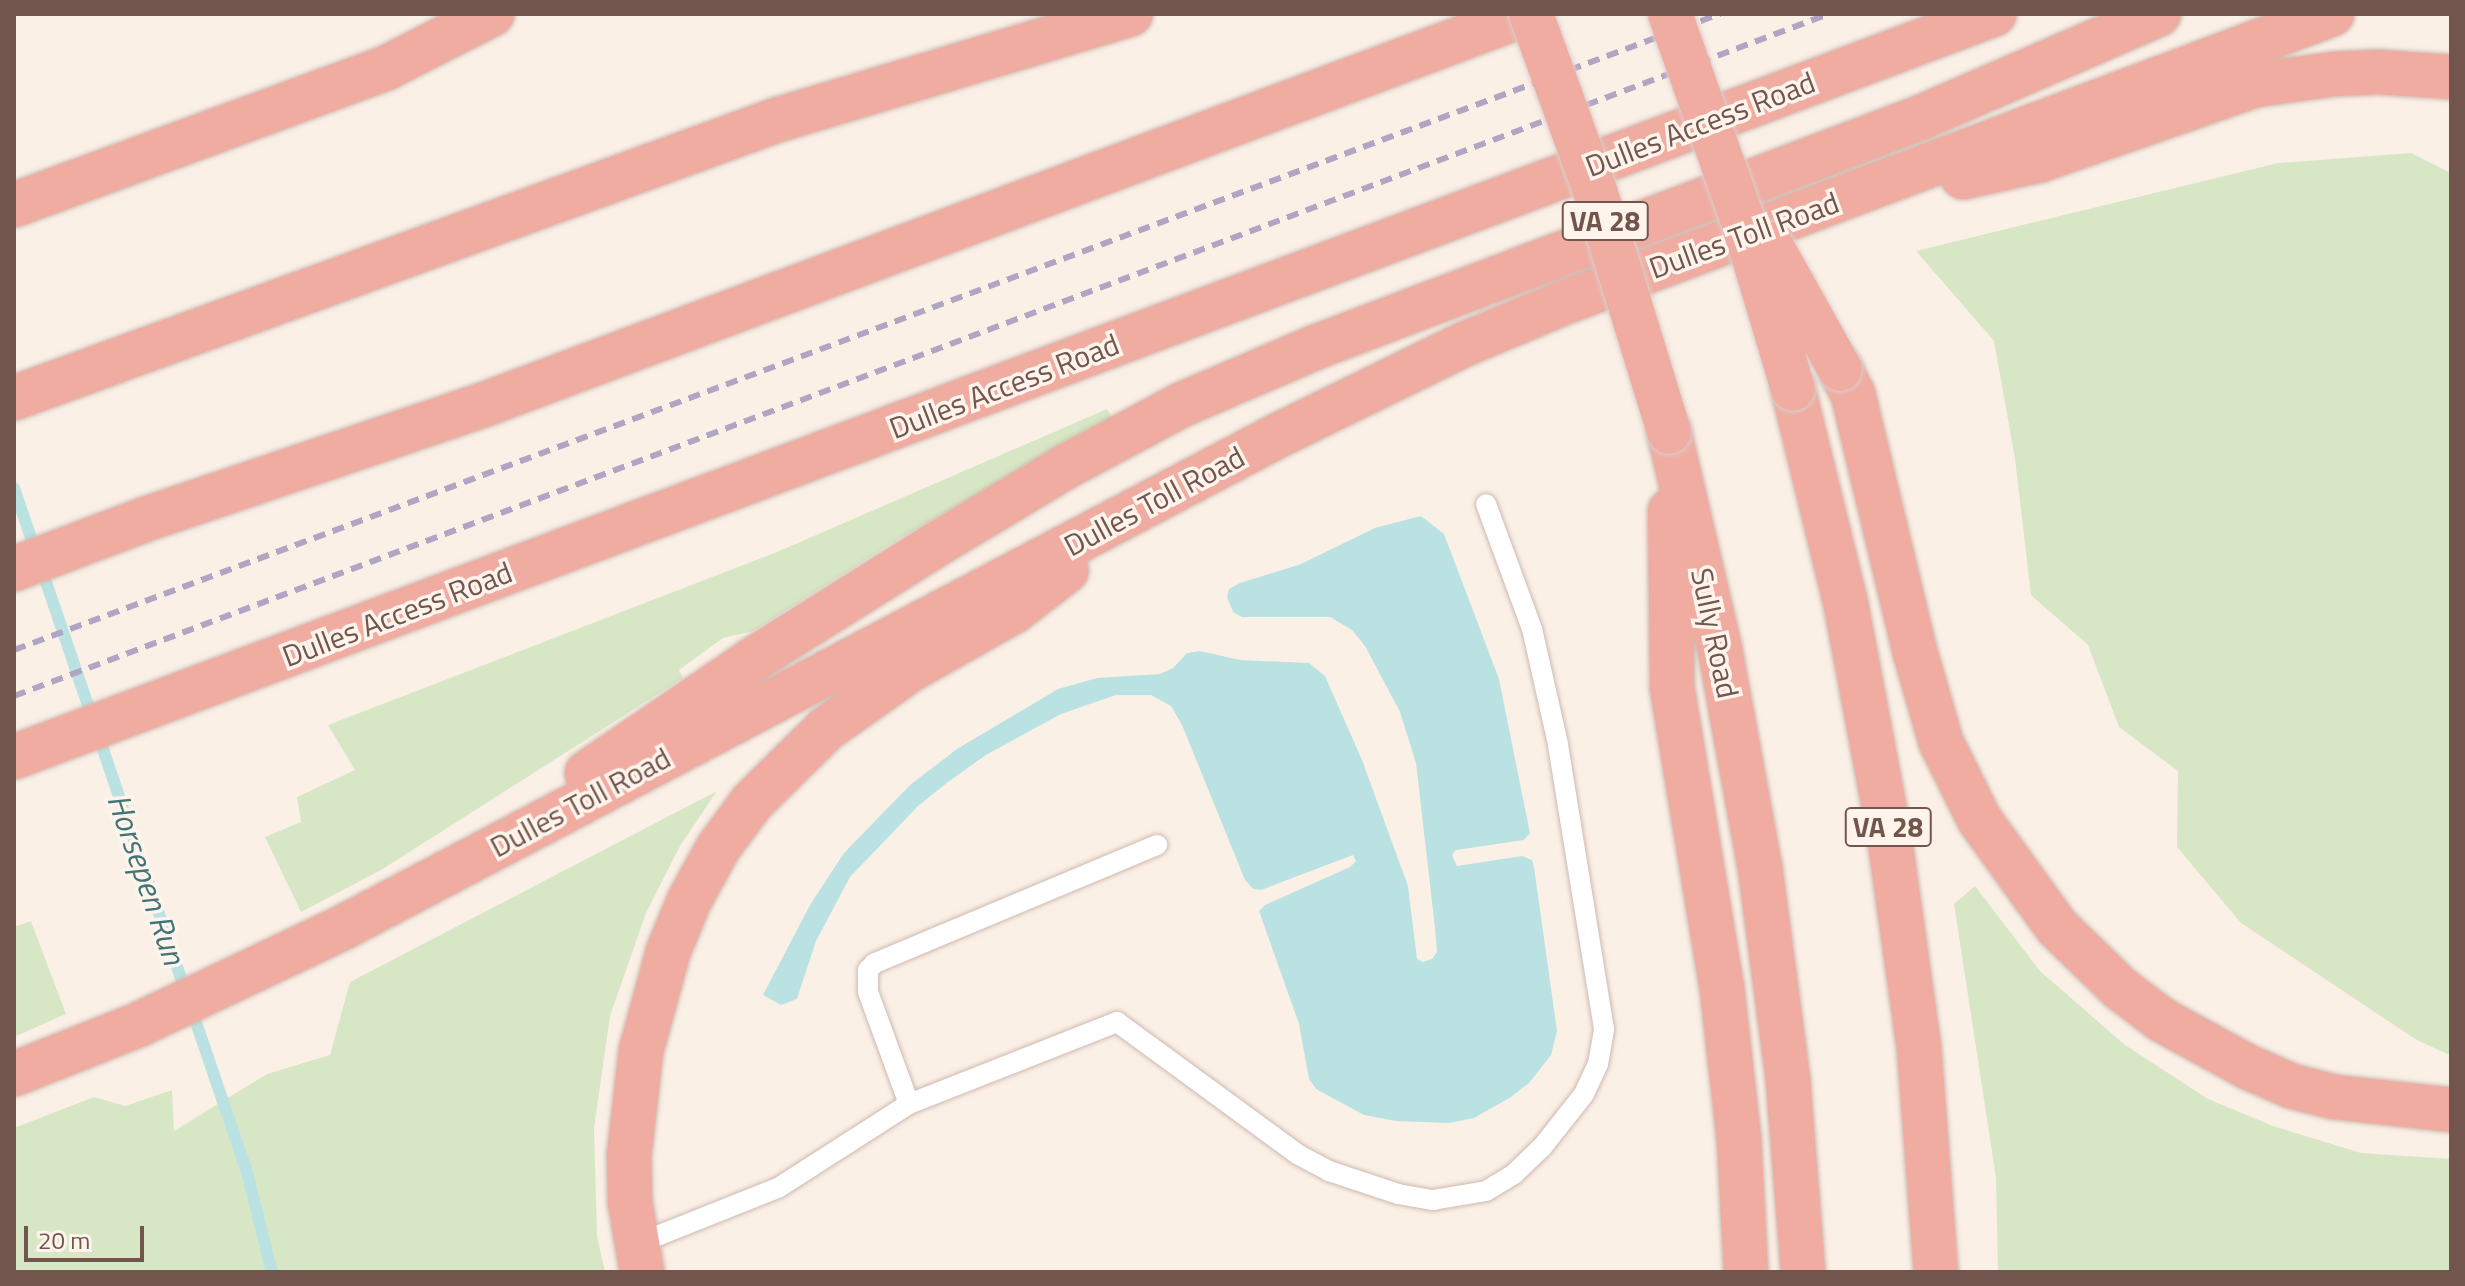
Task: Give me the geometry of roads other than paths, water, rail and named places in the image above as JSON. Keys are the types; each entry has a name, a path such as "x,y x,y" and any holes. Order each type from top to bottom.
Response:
{"highway":[{"path":"14,205 386,68 492,14"},
{"path":"14,398 777,120 1130,14"},
{"path":"14,569 146,519 483,405 1529,14"},
{"name":"Sully Road","path":"1529,14 1595,191 1669,432 1720,650 1755,836 1788,1080 1803,1272"},
{"name":"VA 28","path":"1670,14 1722,158 1793,389 1846,605 1888,827 1919,1047 1936,1272"},
{"name":"Dulles Access Road","path":"14,757 1994,14"},
{"path":"463,864 629,743 751,661 1003,503 1181,405 1316,347 1922,117 2159,14"},
{"name":"Dulles Toll Road","path":"26,1069 154,1017 342,928 1171,492 1375,386 1465,344 1568,301 2332,14"},
{"path":"1804,213 2040,160 2255,85 2334,74 2378,72 2451,77"},
{"path":"1722,158 1853,394 1918,664 1941,742 1979,819 2057,927 2121,989 2162,1020 2248,1067 2291,1086 2334,1097 2451,1110"},
{"path":"1669,432 1672,687 1722,988 1739,1139 1746,1272"},
{"path":"639,1258 629,1156 641,1051 668,952 689,901 718,848 752,802 826,729 911,669 1014,611 1171,492"}],"lane":[{"path":"639,1258 778,1188 909,1104 1117,1022 1299,1155 1329,1171 1387,1191 1433,1200 1471,1196 1514,1174 1543,1146 1592,1081 1604,1029 1555,729 1532,629 1486,504"},
{"path":"909,1104 868,992 868,970 875,963 1157,845"}],"water":[{"path":"1421,516 1444,534 1499,679 1530,833 1524,840 1456,850 1452,855 1457,866 1522,856 1532,860 1534,867 1557,1031 1551,1055 1529,1083 1511,1097 1474,1118 1449,1123 1396,1121 1364,1115 1316,1089 1309,1079 1299,1024 1259,911 1265,905 1350,867 1356,861 1353,855 1261,890 1253,889 1245,880 1182,725 1171,706 1151,695 1116,695 1061,714 986,755 948,782 918,806 850,877 816,941 797,999 781,1005 763,995 810,905 844,853 910,785 957,749 1058,689 1097,678 1160,674 1173,668 1187,653 1200,651 1240,660 1309,663 1325,676 1362,760 1408,886 1417,959 1423,962 1432,959 1437,952 1416,763 1400,712 1365,646 1352,630 1330,617 1242,617 1233,612 1227,597 1229,589 1240,583 1301,564 1375,528"}],"waterway":[{"name":"Horsepen Run","path":"14,488 247,1172 272,1272"}],"railway":[{"path":"14,650 1720,14"},
{"path":"14,696 1828,14"}]}
